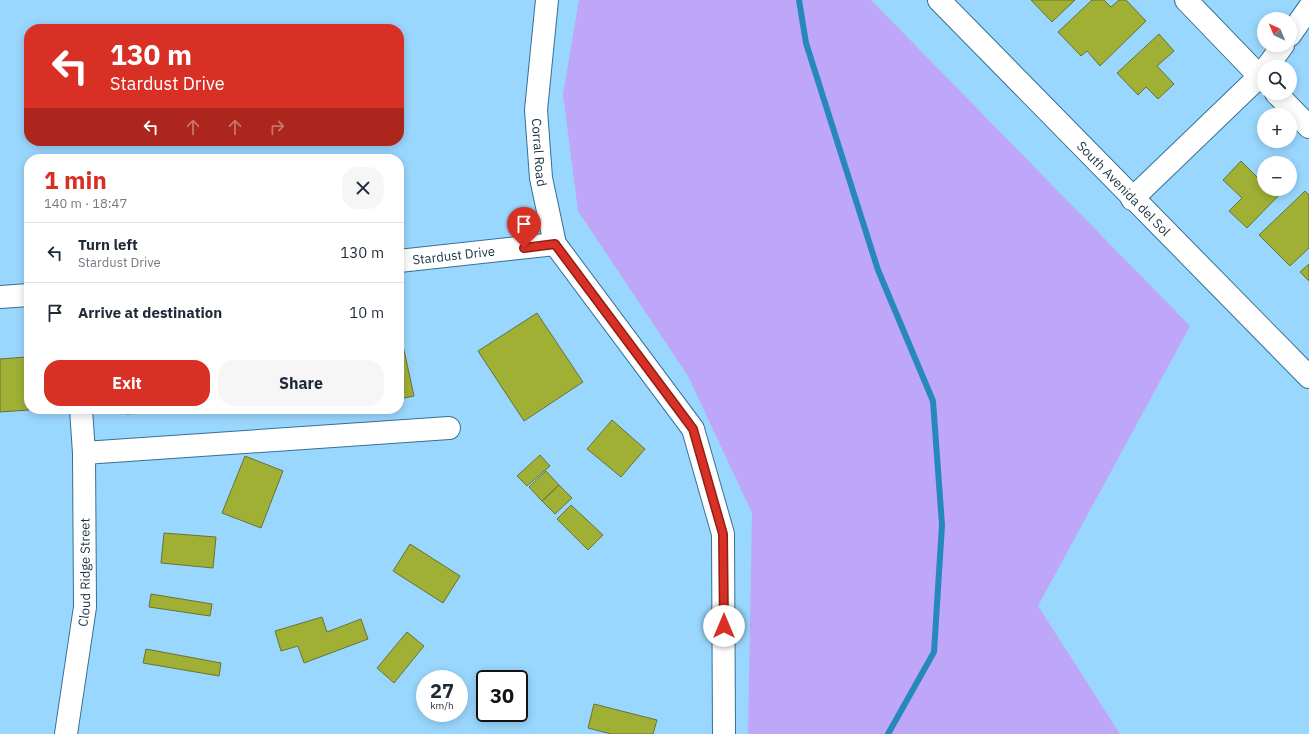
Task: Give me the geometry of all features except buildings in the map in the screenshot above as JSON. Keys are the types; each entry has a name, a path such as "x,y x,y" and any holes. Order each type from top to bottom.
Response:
{"street":[{"name":"Corral Road","path":"547,0 536,110 541,178 555,244 693,429 723,534 724,734"},
{"name":"South Avenida del Sol","path":"939,0 1132,199 1309,377"},
{"path":"1186,0 1257,67"},
{"path":"1297,25 1309,8"},
{"path":"1132,199 1257,81"},
{"path":"1283,100 1309,127"},
{"name":"Stardust Drive","path":"404,260 555,244"},
{"path":"0,297 24,295"},
{"name":"Cloud Ridge Street","path":"66,734 85,607 84,453 81,414"},
{"path":"84,453 449,428"}],"shaded area":[{"path":"579,0 871,0 1190,326 1038,606 1120,734 748,734 752,513 688,376 578,211 563,94"}],"waterway":[{"path":"799,0 806,43 878,270 933,401 942,525 934,652 888,734"}],"route":[{"path":"524,248 555,244 693,429 723,534 724,626"}]}
